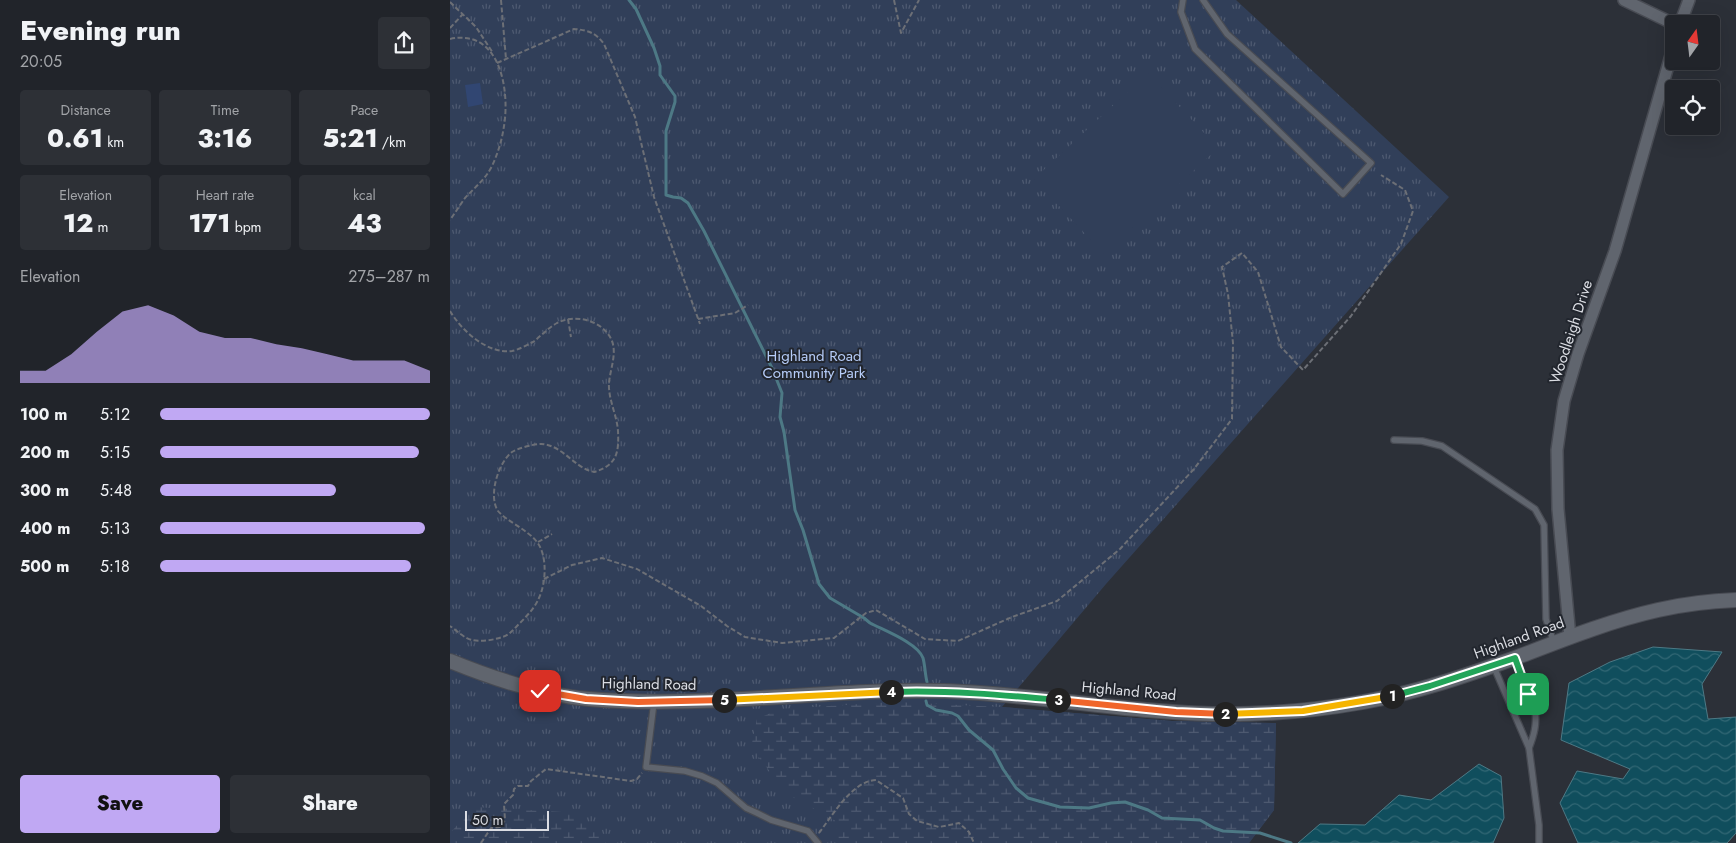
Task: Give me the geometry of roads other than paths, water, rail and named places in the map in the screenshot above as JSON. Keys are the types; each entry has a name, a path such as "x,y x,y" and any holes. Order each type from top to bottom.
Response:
{"street":[{"path":"1624,0 1665,20"},
{"path":"1683,15 1689,0"},
{"name":"Woodleigh Drive","path":"1570,637 1558,500 1557,450 1564,401 1578,354 1615,251 1667,70"},
{"name":"Highland Road","path":"450,661 496,678 540,691 586,699 654,702 939,691 997,694 1176,712 1221,714 1271,713 1339,706 1386,698 1493,666 1623,619 1661,609 1736,600"}],"lane":[{"path":"1183,0 1181,12 1195,49 1343,194 1371,163 1228,34 1203,0"},
{"path":"1394,440 1442,446 1534,509 1544,525 1546,620 1554,643"},
{"path":"1515,658 1535,710 1536,726 1529,748"},
{"path":"1493,666 1529,748 1539,825 1539,843"},
{"path":"654,702 646,768 685,771 702,776 717,783 746,808 771,820 808,830 816,841"}],"water":[{"path":"1653,647 1722,652 1702,684 1708,719 1736,717 1736,833 1727,843 1578,843 1560,803 1577,771 1623,779 1630,769 1561,740 1569,683 1610,662"},
{"path":"1479,764 1501,776 1504,818 1493,843 1298,843 1320,824 1365,825 1399,795 1431,800"}],"waterway":[{"path":"629,0 636,9 654,48 660,66 660,75 675,96 666,131 666,195 681,198 688,203 704,231 772,368 782,393 780,417 784,432 795,510 819,584 830,598 870,623 907,642 920,652 923,658 927,682"},
{"path":"926,701 927,705 936,710 958,716 969,730 993,750 1016,788 1028,798 1060,807 1089,808 1125,802 1148,810 1162,818 1200,820 1223,831 1260,833 1291,843"}],"park label":[{"name":"Highland Road Community Park","path":"814,364"}]}
